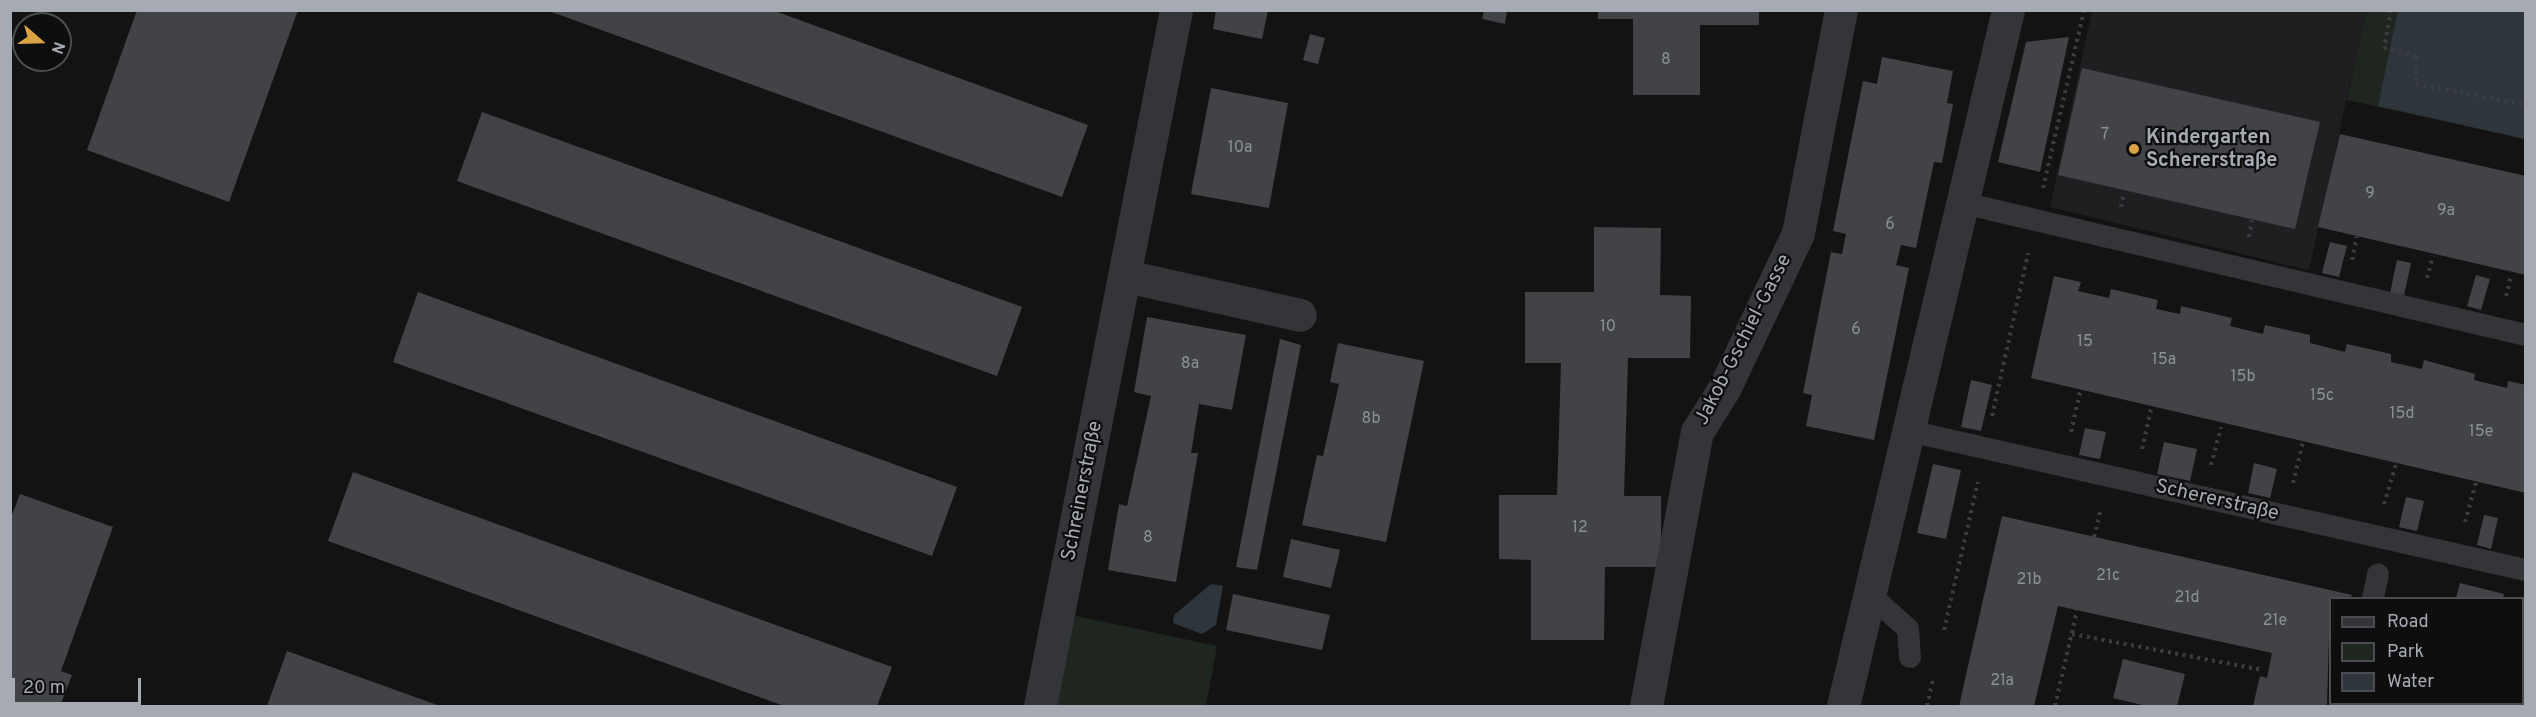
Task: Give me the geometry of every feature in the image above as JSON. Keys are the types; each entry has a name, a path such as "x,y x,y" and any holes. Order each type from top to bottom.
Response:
{"street":[{"name":"Schreinerstraße","path":"1040,706 1126,276 1176,10"},
{"name":"Jakob-Gschiel-Gasse","path":"1646,706 1697,432 1725,387 1798,233 1841,10"},
{"path":"1843,706 2008,10"},
{"path":"1126,276 1300,315"}],"lane":[{"path":"1963,203 2035,222 2526,335"},
{"name":"Schererstraße","path":"1909,431 2526,570"},
{"path":"2373,597 2378,575"},
{"path":"1869,594 1908,629 1910,657"}],"path":[{"path":"1942,639 2084,10"},
{"path":"2391,10 2384,48 2416,56 2416,84 2526,105"},
{"path":"2065,465 2080,392"},
{"path":"2135,482 2151,409"},
{"path":"2285,516 2303,442"},
{"path":"2375,537 2396,464"},
{"path":"2456,554 2475,482"},
{"path":"2055,706 2077,610"},
{"path":"2072,634 2262,670"},
{"path":"1927,706 1934,673"}],"shaded area":[{"path":"2092,11 2366,11 2309,270 2050,207"}],"green space":[{"path":"2366,11 2525,11 2525,139 2347,100"},
{"path":"1072,615 1217,646 1206,706 1052,706"}],"water":[{"path":"2398,10 2525,11 2525,139 2378,106"},
{"path":"1211,584 1223,586 1216,625 1202,634 1173,623 1174,615"}],"building":[{"path":"137,10 298,10 229,202 87,150"},
{"path":"772,10 1088,125 1062,197 549,11"},
{"path":"1216,10 1268,10 1262,39 1213,29"},
{"path":"1484,10 1507,10 1505,24 1482,19"},
{"path":"1598,10 1759,10 1759,25 1700,25 1700,95 1633,95 1633,19 1598,19"},
{"path":"1310,34 1325,38 1318,64 1303,60"},
{"path":"2069,37 2040,172 1998,162 2026,42"},
{"path":"1882,57 1953,71 1947,103 1953,104 1942,163 1934,162 1916,248 1901,245 1896,265 1909,268 1874,440 1806,426 1812,395 1803,393 1831,252 1842,254 1846,234 1833,231 1863,81 1877,84"},
{"path":"2082,68 2320,122 2295,229 2058,175"},
{"path":"1211,88 1288,103 1269,208 1191,194"},
{"path":"482,112 1022,307 997,376 457,181"},
{"path":"2340,134 2526,176 2526,275 2318,227"},
{"path":"1594,227 1661,228 1660,295 1691,296 1690,358 1628,358 1624,496 1661,496 1661,567 1605,567 1604,640 1531,640 1531,560 1499,559 1499,495 1557,495 1561,363 1525,363 1525,292 1594,292"},
{"path":"2330,242 2347,246 2339,277 2322,273"},
{"path":"2397,260 2411,263 2404,295 2390,293"},
{"path":"2476,275 2490,279 2481,310 2467,306"},
{"path":"2054,276 2081,282 2078,291 2109,298 2111,289 2158,300 2156,309 2180,314 2181,306 2232,318 2230,326 2263,334 2265,325 2310,335 2310,343 2345,352 2347,344 2391,354 2391,362 2422,369 2424,360 2475,374 2474,380 2507,388 2508,381 2526,385 2526,493 2031,378"},
{"path":"418,292 957,487 932,556 393,362"},
{"path":"1147,317 1246,335 1232,410 1199,404 1191,453 1198,453 1176,582 1108,570 1119,504 1127,506 1151,396 1134,392"},
{"path":"1280,339 1301,345 1257,570 1236,567"},
{"path":"1338,343 1424,361 1386,542 1302,525 1317,455 1323,456 1339,384 1330,382"},
{"path":"1971,380 1992,385 1981,431 1961,427"},
{"path":"2085,428 2106,432 2100,459 2079,455"},
{"path":"2164,442 2197,449 2190,481 2157,474"},
{"path":"2254,463 2277,469 2270,498 2248,493"},
{"path":"1933,464 1961,470 1946,539 1917,533"},
{"path":"353,472 892,667 877,706 784,706 328,541"},
{"path":"20,494 113,527 61,671 72,675 60,706 10,706 10,520"},
{"path":"2406,497 2424,501 2417,531 2399,527"},
{"path":"2484,515 2498,518 2491,549 2477,545"},
{"path":"2002,516 2352,595 2351,597 2329,597 2327,706 2253,706 2260,676 2267,678 2272,653 2058,606 2034,706 1959,706"},
{"path":"1291,539 1340,550 1331,588 1283,577"},
{"path":"2460,583 2504,594 2503,597 2456,597"},
{"path":"1233,594 1330,615 1322,650 1226,630"},
{"path":"287,651 440,706 267,706"},
{"path":"2123,659 2185,674 2177,706 2146,706 2113,698"}],"place":[{"name":"Kindergarten Schererstraße","path":"2134,149"}]}
